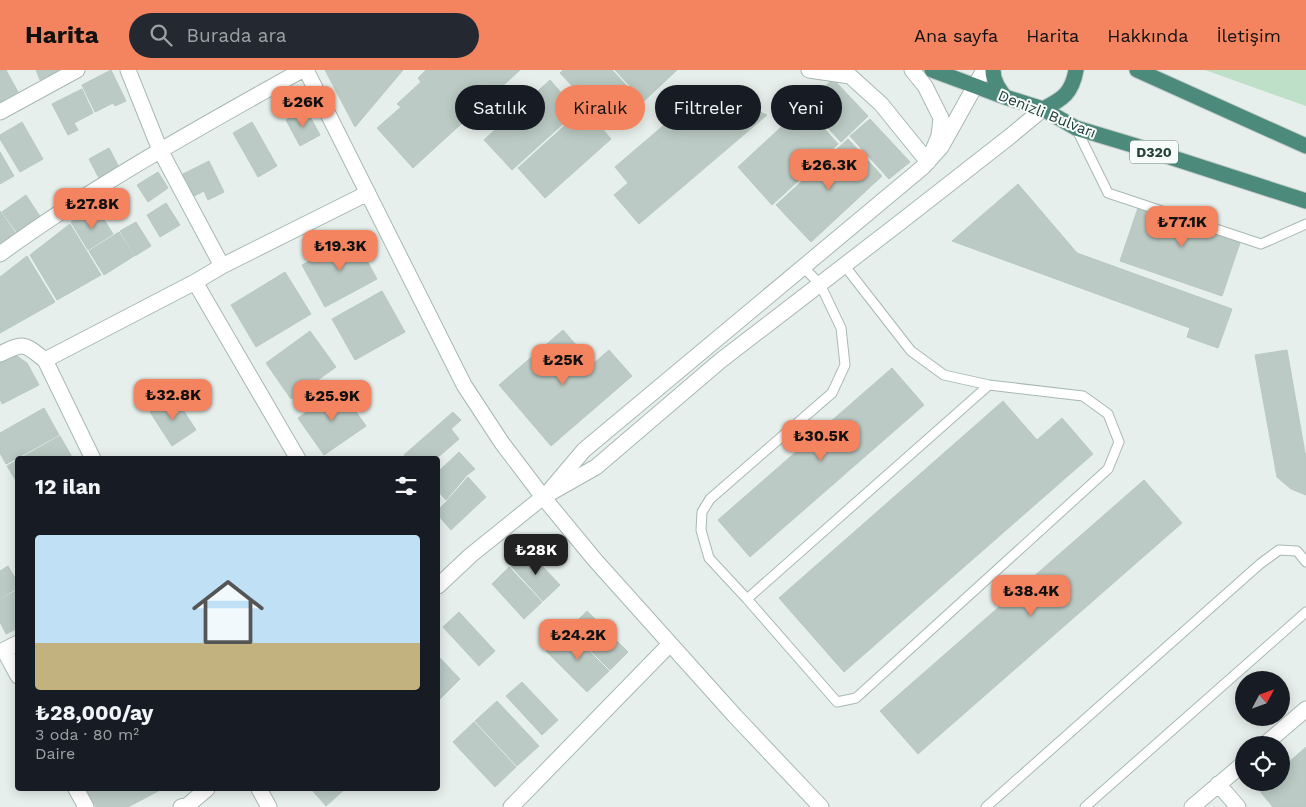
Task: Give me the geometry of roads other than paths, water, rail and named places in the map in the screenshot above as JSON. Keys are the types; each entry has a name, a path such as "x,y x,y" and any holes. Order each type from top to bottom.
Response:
{"highway":[{"name":"Denizli Bulvarı","path":"932,70 1005,97 1043,108 1076,128 1306,201"},
{"path":"993,70 997,86 1005,97"},
{"path":"1043,108 1059,101 1068,92 1074,80 1076,70"},
{"path":"1137,70 1306,146"}],"street":[{"path":"0,112 77,70"},
{"path":"128,70 160,150 222,266"},
{"path":"0,254 77,201 160,150 302,70"},
{"path":"306,70 464,385 502,443 543,497 595,560 735,716 821,807"},
{"path":"809,70 850,76 881,104 928,162"},
{"path":"912,70 925,86 941,118 939,136 928,162"},
{"path":"543,497 584,450 928,162 941,147 984,70"},
{"path":"440,584 471,555 543,497 596,467 720,361 1008,138 1043,108"},
{"path":"45,360 222,266 368,193"},
{"path":"195,282 293,456"},
{"path":"0,354 17,346 26,346 45,360 92,456"},
{"path":"521,803 670,644"},
{"path":"7,645 15,668"},
{"path":"1274,736 1306,709"},
{"path":"1192,807 1235,770"},
{"path":"1218,784 1238,807"},
{"path":"77,791 86,807"},
{"path":"182,807 188,805 205,791"},
{"path":"260,791 269,807"}],"lane":[{"path":"1076,128 1108,193 1261,244 1306,224"},
{"path":"803,267 820,284 841,328 845,365 832,393 710,499 702,512 701,530 709,558 837,702 856,698 1108,469 1119,442 1108,414 1083,396 989,386 944,375 911,351 844,265"},
{"path":"747,599 989,386"},
{"path":"986,807 1260,564 1280,550 1296,551 1306,562"},
{"path":"1085,807 1306,612"}]}
